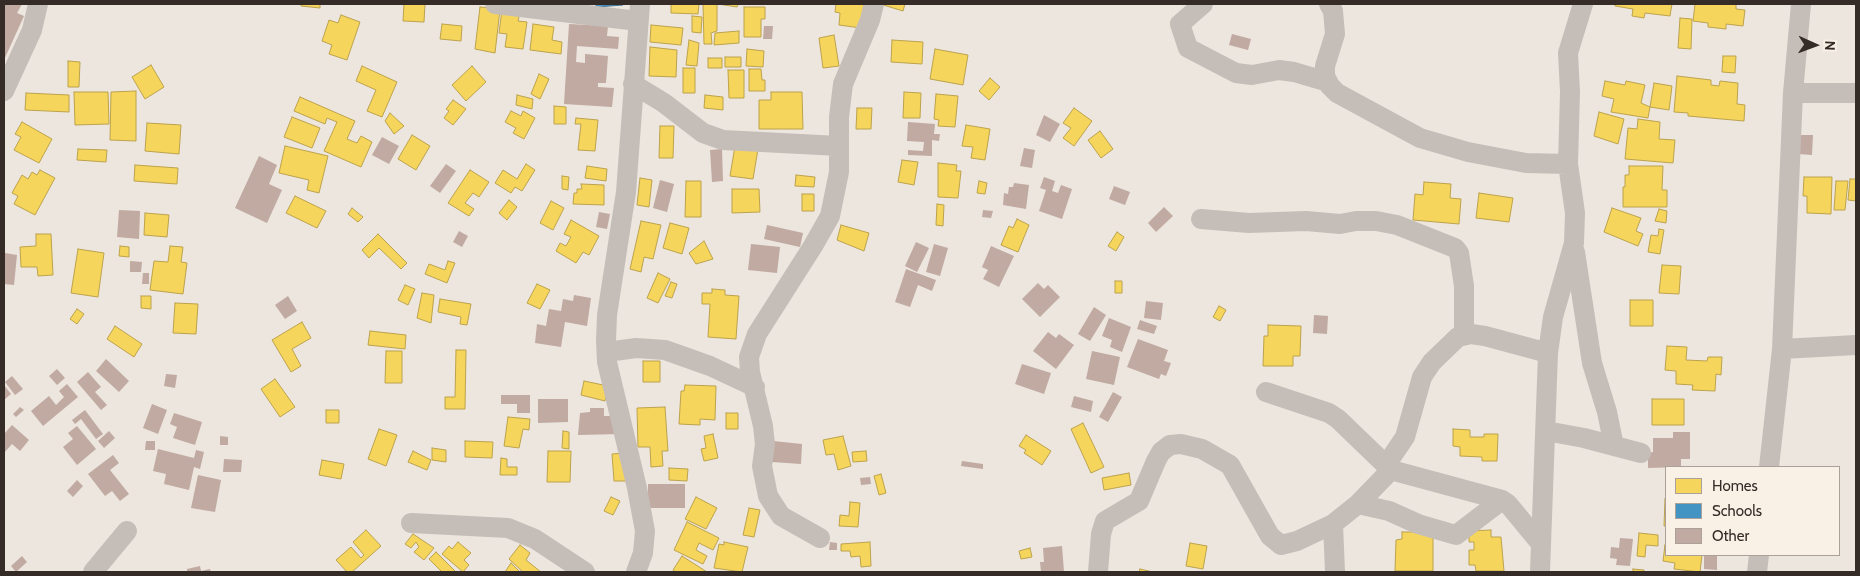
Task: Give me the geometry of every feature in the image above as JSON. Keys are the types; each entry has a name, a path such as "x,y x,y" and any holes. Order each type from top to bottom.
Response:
{"street":[{"path":"4,91 32,30 38,4"},
{"path":"495,4 639,12 626,192 607,315 607,362 637,488 645,531 643,553 636,572"},
{"path":"820,538 781,516 768,496 762,466 765,444 763,426 750,372 750,357 757,334 830,216 839,172 839,117 843,84 870,20 874,4"},
{"path":"1203,4 1180,24 1188,48 1236,73 1252,75 1279,70 1294,72 1328,82"},
{"path":"1329,4 1333,11 1335,34 1325,66 1325,76 1337,93 1420,138 1468,152 1526,163 1568,164"},
{"path":"1582,4 1568,53 1570,92 1568,164 1575,213 1574,243 1592,363 1607,412 1614,446"},
{"path":"1769,466 1782,349 1793,92 1801,4"},
{"path":"633,84 664,103 703,133 723,140 839,146"},
{"path":"1793,92 1856,93"},
{"path":"1201,219 1249,223 1306,222 1340,224 1356,221 1376,221 1397,225 1454,248 1459,253 1464,286 1464,335"},
{"path":"1540,572 1548,353 1553,317 1574,243"},
{"path":"1098,572 1101,534 1105,521 1139,501 1161,452 1175,444 1202,449 1230,465 1266,530 1278,544 1291,543 1333,524 1358,504 1388,468 1405,437 1422,377 1447,346 1458,337 1472,334 1485,336 1548,353"},
{"path":"1782,349 1856,345"},
{"path":"607,352 636,348 665,350 724,372 755,387"},
{"path":"1266,392 1329,413 1338,419 1388,468 1502,500 1508,504 1541,544"},
{"path":"1546,431 1642,453"},
{"path":"1358,504 1389,511 1418,524 1456,535 1502,500"},
{"path":"411,523 426,522 508,528 535,539 585,572"},
{"path":"1333,524 1335,572"},
{"path":"93,572 127,531"},
{"path":"1758,572 1759,556"}],"building: Homes":[{"path":"301,4 320,4 320,8 301,6"},
{"path":"404,4 425,4 424,22 403,21"},
{"path":"671,4 699,4 698,14 671,13"},
{"path":"703,4 717,4 717,31 711,33 712,44 704,44"},
{"path":"718,4 738,4 737,7"},
{"path":"836,4 864,4 861,28 839,25 840,13 835,12"},
{"path":"880,4 905,4 903,11"},
{"path":"1615,4 1672,4 1670,16 1645,13 1644,18 1632,16 1633,9 1615,6"},
{"path":"1695,4 1736,4 1736,9 1745,10 1743,26 1726,24 1726,29 1708,27 1708,23 1693,21"},
{"path":"480,7 500,9 495,53 475,49"},
{"path":"744,7 765,7 765,19 761,19 761,37 744,37"},
{"path":"502,10 520,13 518,21 527,22 523,49 505,47 507,34 499,33"},
{"path":"341,15 360,22 347,60 329,54 332,45 322,41 329,20 338,23"},
{"path":"692,16 702,17 701,33 692,32"},
{"path":"1680,18 1692,19 1691,49 1678,48"},
{"path":"442,24 462,26 461,41 440,39"},
{"path":"533,24 554,27 552,40 562,42 561,54 530,50"},
{"path":"651,25 683,28 681,45 650,42"},
{"path":"739,31 739,43 714,45 715,33"},
{"path":"834,35 839,66 823,68 819,38"},
{"path":"689,40 699,43 697,66 686,65"},
{"path":"892,40 923,42 922,64 891,62"},
{"path":"650,47 677,50 676,77 649,76"},
{"path":"747,49 764,51 763,67 746,66"},
{"path":"935,49 968,55 963,85 930,79"},
{"path":"1723,56 1736,56 1735,73 1722,72"},
{"path":"725,57 741,57 741,67 725,67"},
{"path":"708,58 722,58 722,68 708,68"},
{"path":"68,61 80,62 79,87 68,87"},
{"path":"151,65 164,87 145,99 132,77"},
{"path":"362,66 397,82 382,117 367,111 376,90 356,81"},
{"path":"472,66 486,82 466,101 452,85"},
{"path":"683,68 695,68 695,93 683,93"},
{"path":"749,69 761,69 762,80 765,80 765,91 749,91"},
{"path":"728,70 744,70 744,98 729,98"},
{"path":"539,74 549,79 540,99 531,94"},
{"path":"1677,76 1711,80 1711,85 1719,86 1720,81 1738,83 1737,104 1745,105 1744,121 1688,116 1688,113 1674,112"},
{"path":"990,78 1000,87 989,100 979,91"},
{"path":"1605,81 1625,85 1626,81 1645,85 1641,103 1650,107 1648,118 1611,112 1614,99 1602,96"},
{"path":"1654,83 1672,86 1669,110 1650,107"},
{"path":"136,91 136,141 110,140 111,92"},
{"path":"74,92 108,92 109,124 75,125"},
{"path":"771,92 802,92 803,129 759,129 759,100 771,100"},
{"path":"904,92 921,93 920,118 903,118"},
{"path":"26,93 69,95 69,112 25,110"},
{"path":"936,94 958,96 955,127 938,126 939,120 934,119"},
{"path":"517,95 533,99 532,109 516,105"},
{"path":"705,95 723,97 723,110 704,108"},
{"path":"300,97 355,121 347,139 357,143 361,136 372,142 361,167 324,151 337,122 327,118 325,124 294,111"},
{"path":"453,100 466,109 453,125 444,118 449,111 446,109"},
{"path":"554,106 566,107 566,124 554,124"},
{"path":"857,108 872,108 871,129 856,129"},
{"path":"1074,108 1092,121 1074,146 1063,138 1071,128 1063,123"},
{"path":"511,111 521,116 523,111 535,118 524,139 513,133 516,128 505,122"},
{"path":"1599,112 1624,119 1618,144 1594,136"},
{"path":"390,113 404,126 394,134 385,121"},
{"path":"292,117 320,128 312,148 284,137"},
{"path":"576,118 598,120 595,151 578,150 581,124 575,124"},
{"path":"1638,119 1660,122 1659,139 1675,140 1673,163 1625,159 1628,128 1637,129"},
{"path":"22,122 52,139 39,163 14,150 21,137 15,134"},
{"path":"147,123 181,125 179,154 145,151"},
{"path":"966,125 990,129 985,160 971,158 973,147 962,146"},
{"path":"660,126 674,126 673,158 659,158"},
{"path":"1100,131 1113,149 1101,158 1088,140"},
{"path":"412,135 430,146 416,170 398,159"},
{"path":"285,146 328,156 319,193 307,190 309,180 279,173"},
{"path":"735,146 758,149 753,179 730,176"},
{"path":"78,149 107,150 106,162 77,160"},
{"path":"902,160 918,162 914,185 898,182"},
{"path":"938,163 957,165 956,171 961,171 958,198 938,197"},
{"path":"526,164 535,170 522,191 515,187 511,193 495,183 503,170 517,179"},
{"path":"135,165 178,168 177,184 134,181"},
{"path":"587,166 607,169 606,181 585,178"},
{"path":"1629,166 1663,166 1662,190 1667,190 1667,207 1623,207 1623,187 1625,187 1625,175 1629,175"},
{"path":"40,170 55,178 35,215 14,204 18,196 12,193 22,175 28,179 32,172 37,175"},
{"path":"470,170 489,182 479,197 473,193 465,203 474,209 469,216 448,203"},
{"path":"796,175 815,177 814,187 795,186"},
{"path":"562,176 569,177 568,190 562,189"},
{"path":"1804,177 1832,177 1831,214 1807,213 1807,196 1803,196"},
{"path":"640,178 652,180 649,207 637,205"},
{"path":"1850,179 1856,179 1856,201 1848,200"},
{"path":"686,181 701,181 701,217 685,217"},
{"path":"979,181 987,183 985,194 977,193"},
{"path":"1836,181 1848,181 1845,210 1834,210"},
{"path":"1424,182 1451,184 1450,198 1461,199 1459,224 1413,220 1415,194 1423,195"},
{"path":"581,184 604,185 604,205 573,204 574,193 577,193 577,189 582,189"},
{"path":"732,189 759,189 760,212 732,213"},
{"path":"1479,193 1513,198 1509,222 1476,218"},
{"path":"802,194 814,194 814,211 802,211"},
{"path":"295,196 326,211 317,228 286,213"},
{"path":"509,200 517,207 507,220 499,213"},
{"path":"551,201 564,208 553,230 540,223"},
{"path":"937,204 944,205 943,226 936,225"},
{"path":"352,208 363,217 358,222 348,214"},
{"path":"1612,208 1641,218 1636,231 1643,234 1638,246 1604,232"},
{"path":"1659,209 1667,211 1666,223 1655,221"},
{"path":"145,213 169,215 167,237 144,235"},
{"path":"1017,219 1029,225 1018,252 1001,245 1009,226 1013,228"},
{"path":"571,220 599,236 589,255 583,252 576,263 556,251 560,243 566,246 571,237 564,234"},
{"path":"641,221 661,225 653,259 644,257 641,272 630,269"},
{"path":"670,223 689,228 682,254 663,248"},
{"path":"841,225 869,233 864,251 837,240"},
{"path":"1659,229 1664,230 1660,254 1648,252 1651,235 1658,236"},
{"path":"1117,232 1124,237 1116,251 1108,246"},
{"path":"36,234 51,234 53,275 38,276 37,267 21,267 20,247 36,246"},
{"path":"378,234 407,263 401,269 379,248 369,258 362,250"},
{"path":"704,241 713,259 696,264 689,253"},
{"path":"120,246 129,247 129,257 119,256"},
{"path":"170,246 183,247 181,262 187,263 183,294 150,290 154,261 168,262"},
{"path":"78,249 104,253 98,297 71,293"},
{"path":"448,261 455,263 447,283 425,274 429,264 445,270"},
{"path":"1662,265 1681,266 1679,294 1659,293"},
{"path":"658,273 670,279 658,303 647,298"},
{"path":"1115,281 1122,281 1122,293 1115,293"},
{"path":"671,282 677,284 672,298 665,296"},
{"path":"537,284 550,290 540,309 527,303"},
{"path":"405,285 415,289 408,305 398,300"},
{"path":"712,289 725,290 725,295 739,296 736,339 708,337 710,304 702,304 702,293 712,293"},
{"path":"422,293 434,295 431,323 417,318"},
{"path":"141,296 151,296 151,309 141,308"},
{"path":"440,299 471,304 467,325 460,324 461,317 438,312"},
{"path":"1630,300 1653,300 1653,326 1630,326"},
{"path":"175,303 198,304 196,334 173,333"},
{"path":"1219,306 1226,310 1220,321 1213,317"},
{"path":"77,309 84,314 77,324 70,319"},
{"path":"302,322 311,338 292,349 301,366 291,372 272,340"},
{"path":"1268,325 1301,326 1300,356 1293,356 1293,366 1263,366 1264,336 1268,336"},
{"path":"115,326 142,344 134,357 107,339"},
{"path":"370,331 406,335 405,349 368,345"},
{"path":"1667,346 1687,347 1686,360 1707,361 1708,357 1722,357 1721,375 1716,374 1715,391 1692,390 1693,385 1676,384 1676,371 1665,370"},
{"path":"456,350 466,350 465,409 445,409 445,397 455,397"},
{"path":"386,351 402,351 402,383 385,383"},
{"path":"643,361 660,361 660,382 643,382"},
{"path":"275,379 295,407 280,417 261,389"},
{"path":"584,381 608,386 605,401 581,395"},
{"path":"685,385 716,386 715,420 700,419 700,425 679,424 681,391 684,391"},
{"path":"1652,399 1684,399 1684,425 1652,425"},
{"path":"665,407 668,451 662,451 663,466 651,467 650,447 638,447 637,408"},
{"path":"326,410 339,410 339,423 326,423"},
{"path":"726,413 738,413 738,429 726,429"},
{"path":"508,417 530,419 529,430 523,429 519,448 504,446"},
{"path":"1083,423 1104,467 1091,473 1071,429"},
{"path":"379,429 397,435 386,466 368,459"},
{"path":"1453,429 1470,430 1470,437 1498,434 1497,461 1482,461 1482,457 1460,456 1460,447 1453,446"},
{"path":"563,431 569,432 569,449 562,448"},
{"path":"713,434 718,458 704,461 701,449 706,448 704,436"},
{"path":"1026,435 1051,451 1042,465 1024,453 1026,450 1019,446"},
{"path":"843,436 851,466 838,470 834,454 826,455 823,440"},
{"path":"465,441 493,442 492,458 465,457"},
{"path":"432,448 446,450 446,462 432,460"},
{"path":"413,451 431,460 427,470 408,462"},
{"path":"548,451 571,451 570,482 547,482"},
{"path":"866,451 867,461 853,462 852,452"},
{"path":"625,453 627,481 614,481 612,454"},
{"path":"501,458 507,459 507,467 517,467 517,475 500,475"},
{"path":"322,460 344,464 341,479 319,475"},
{"path":"669,468 688,469 687,481 669,480"},
{"path":"1129,473 1131,485 1104,490 1102,478"},
{"path":"881,474 886,493 879,495 874,476"},
{"path":"611,497 620,501 613,515 604,511"},
{"path":"696,497 717,508 706,529 685,519"},
{"path":"850,502 860,503 858,527 839,526 840,515 849,516"},
{"path":"749,508 760,510 754,537 743,535"},
{"path":"687,522 719,538 713,550 699,543 696,550 707,556 703,564 674,550"},
{"path":"366,530 381,546 352,572 347,572 336,560 351,547 361,558 364,555 353,542"},
{"path":"1491,530 1491,537 1501,537 1504,571 1476,571 1475,565 1469,565 1469,550 1474,550 1474,542 1469,542 1469,531"},
{"path":"1402,532 1433,532 1433,571 1395,571 1396,540 1402,539"},
{"path":"1639,533 1658,535 1658,546 1646,545 1645,557 1637,556"},
{"path":"413,534 434,548 424,560 414,552 419,547 416,542 411,548 405,544"},
{"path":"458,542 471,553 464,560 469,565 463,572 442,554 449,546 452,549"},
{"path":"724,542 748,547 742,572 714,568 719,544 724,545"},
{"path":"870,542 871,566 861,567 860,556 851,557 850,551 841,551 841,544"},
{"path":"1190,543 1207,546 1203,569 1186,566"},
{"path":"520,545 530,553 526,560 541,572 523,572 509,559"},
{"path":"1665,545 1665,556 1702,556 1700,572 1674,569 1675,563 1663,561"},
{"path":"1030,548 1032,557 1021,559 1019,551"},
{"path":"436,552 456,572 442,572 429,559"},
{"path":"682,556 707,572 676,572 673,570"},
{"path":"511,563 520,572 505,572"},
{"path":"1140,569 1153,572 1139,572"},
{"path":"1633,569 1644,570 1644,572 1633,572"}],"building: Schools":[{"path":"596,4 622,4 623,5 596,7"}],"building: Other":[{"path":"4,4 22,4 17,13 24,16 4,60"},
{"path":"569,24 608,26 607,36 619,37 618,49 577,46 576,62 585,63 585,54 608,56 606,83 598,83 598,87 614,88 612,107 564,104"},
{"path":"764,26 773,26 772,39 763,39"},
{"path":"1232,34 1251,39 1248,50 1229,45"},
{"path":"1044,115 1060,124 1050,142 1036,135"},
{"path":"908,122 935,124 934,134 940,134 939,141 932,140 932,156 908,155 908,150 923,151 924,142 907,141"},
{"path":"1799,135 1813,135 1812,155 1798,154"},
{"path":"382,137 399,146 389,164 372,155"},
{"path":"1024,148 1035,150 1032,168 1020,166"},
{"path":"722,149 723,181 712,182 710,150"},
{"path":"259,156 277,165 269,184 282,190 267,223 235,208"},
{"path":"446,164 456,171 440,193 430,186"},
{"path":"1044,177 1055,181 1052,191 1058,193 1061,185 1072,189 1062,219 1039,211 1046,190 1040,188"},
{"path":"660,180 674,184 667,212 653,208"},
{"path":"1014,183 1029,185 1026,209 1003,205 1004,193 1008,194 1009,187 1013,187"},
{"path":"1114,186 1130,192 1125,205 1109,199"},
{"path":"1164,207 1173,216 1156,232 1148,223"},
{"path":"119,210 140,211 139,239 117,237"},
{"path":"983,210 993,211 991,218 982,217"},
{"path":"599,212 610,214 607,229 596,227"},
{"path":"767,225 803,233 800,247 764,239"},
{"path":"459,231 468,236 462,247 453,242"},
{"path":"916,242 929,248 917,272 905,266"},
{"path":"751,244 780,247 777,273 748,270"},
{"path":"934,244 948,248 940,276 926,272"},
{"path":"991,246 1014,256 999,287 983,279 988,270 982,267"},
{"path":"5,253 17,255 14,285 4,284"},
{"path":"130,261 142,262 141,272 130,272"},
{"path":"906,269 936,280 932,291 918,285 910,307 895,302"},
{"path":"143,273 149,273 149,284 142,284"},
{"path":"1038,283 1044,289 1048,285 1060,297 1040,317 1022,299"},
{"path":"574,295 591,298 587,326 565,322 561,347 535,343 537,324 546,326 549,309 561,311 563,299 573,301"},
{"path":"288,296 297,311 285,319 275,305"},
{"path":"1146,301 1163,303 1161,320 1144,318"},
{"path":"1094,307 1106,315 1090,341 1078,334"},
{"path":"1314,315 1328,316 1327,334 1313,333"},
{"path":"1109,318 1131,327 1122,352 1110,347 1112,340 1102,336"},
{"path":"1140,320 1157,326 1154,334 1137,329"},
{"path":"1048,332 1056,338 1059,334 1074,345 1056,369 1033,351"},
{"path":"1138,339 1168,350 1164,361 1171,363 1166,376 1161,374 1159,379 1127,367"},
{"path":"1092,351 1120,357 1114,385 1086,379"},
{"path":"106,359 129,381 119,392 96,371"},
{"path":"1022,364 1051,373 1044,394 1015,384"},
{"path":"57,369 65,378 57,385 49,376"},
{"path":"88,372 101,387 95,392 107,405 101,410 77,382"},
{"path":"166,374 177,375 175,388 164,386"},
{"path":"12,376 23,389 15,395 5,382"},
{"path":"67,384 78,397 43,426 31,411 49,396 56,405 64,397 59,391"},
{"path":"4,385 11,394 4,400"},
{"path":"1113,392 1122,397 1108,422 1099,417"},
{"path":"501,395 530,395 530,413 517,413 517,404 501,404"},
{"path":"1074,396 1093,401 1091,412 1071,407"},
{"path":"538,399 568,399 568,422 538,423"},
{"path":"152,404 167,410 158,434 143,428"},
{"path":"20,407 24,410 16,417 13,414"},
{"path":"590,408 604,408 604,416 619,416 620,434 578,435 580,413 590,412"},
{"path":"85,410 103,434 96,439 81,419 75,424 72,420"},
{"path":"174,413 202,422 195,445 173,438 177,427 170,424"},
{"path":"12,425 29,440 20,451 12,444 4,453 4,434"},
{"path":"77,426 96,449 77,465 63,447 73,439 68,433"},
{"path":"109,431 115,438 104,448 98,441"},
{"path":"1673,432 1690,432 1690,459 1681,459 1681,466 1648,468 1648,453 1653,452 1653,438 1673,438"},
{"path":"220,436 228,437 228,445 220,445"},
{"path":"146,441 155,441 155,450 145,450"},
{"path":"773,441 802,444 801,464 772,462"},
{"path":"158,449 194,458 196,450 204,452 200,469 194,467 189,490 164,484 166,474 153,471"},
{"path":"113,455 119,463 110,470 129,494 120,501 112,491 105,496 88,474"},
{"path":"224,459 242,460 241,472 223,472"},
{"path":"962,461 983,464 983,469 961,466"},
{"path":"198,475 221,480 215,512 191,508"},
{"path":"870,477 871,484 861,485 860,478"},
{"path":"77,480 83,486 73,497 67,491"},
{"path":"648,484 685,484 685,508 648,508"},
{"path":"1620,538 1633,539 1630,566 1616,565 1617,559 1610,558 1611,547 1619,548"},
{"path":"830,542 837,543 837,550 829,550"},
{"path":"1062,546 1064,572 1041,572 1040,562 1044,562 1043,548"},
{"path":"22,556 27,562 16,572 11,566"},
{"path":"1704,556 1717,556 1717,570 1704,569"},
{"path":"200,566 201,571 210,569 211,572 187,572 187,569"}]}
